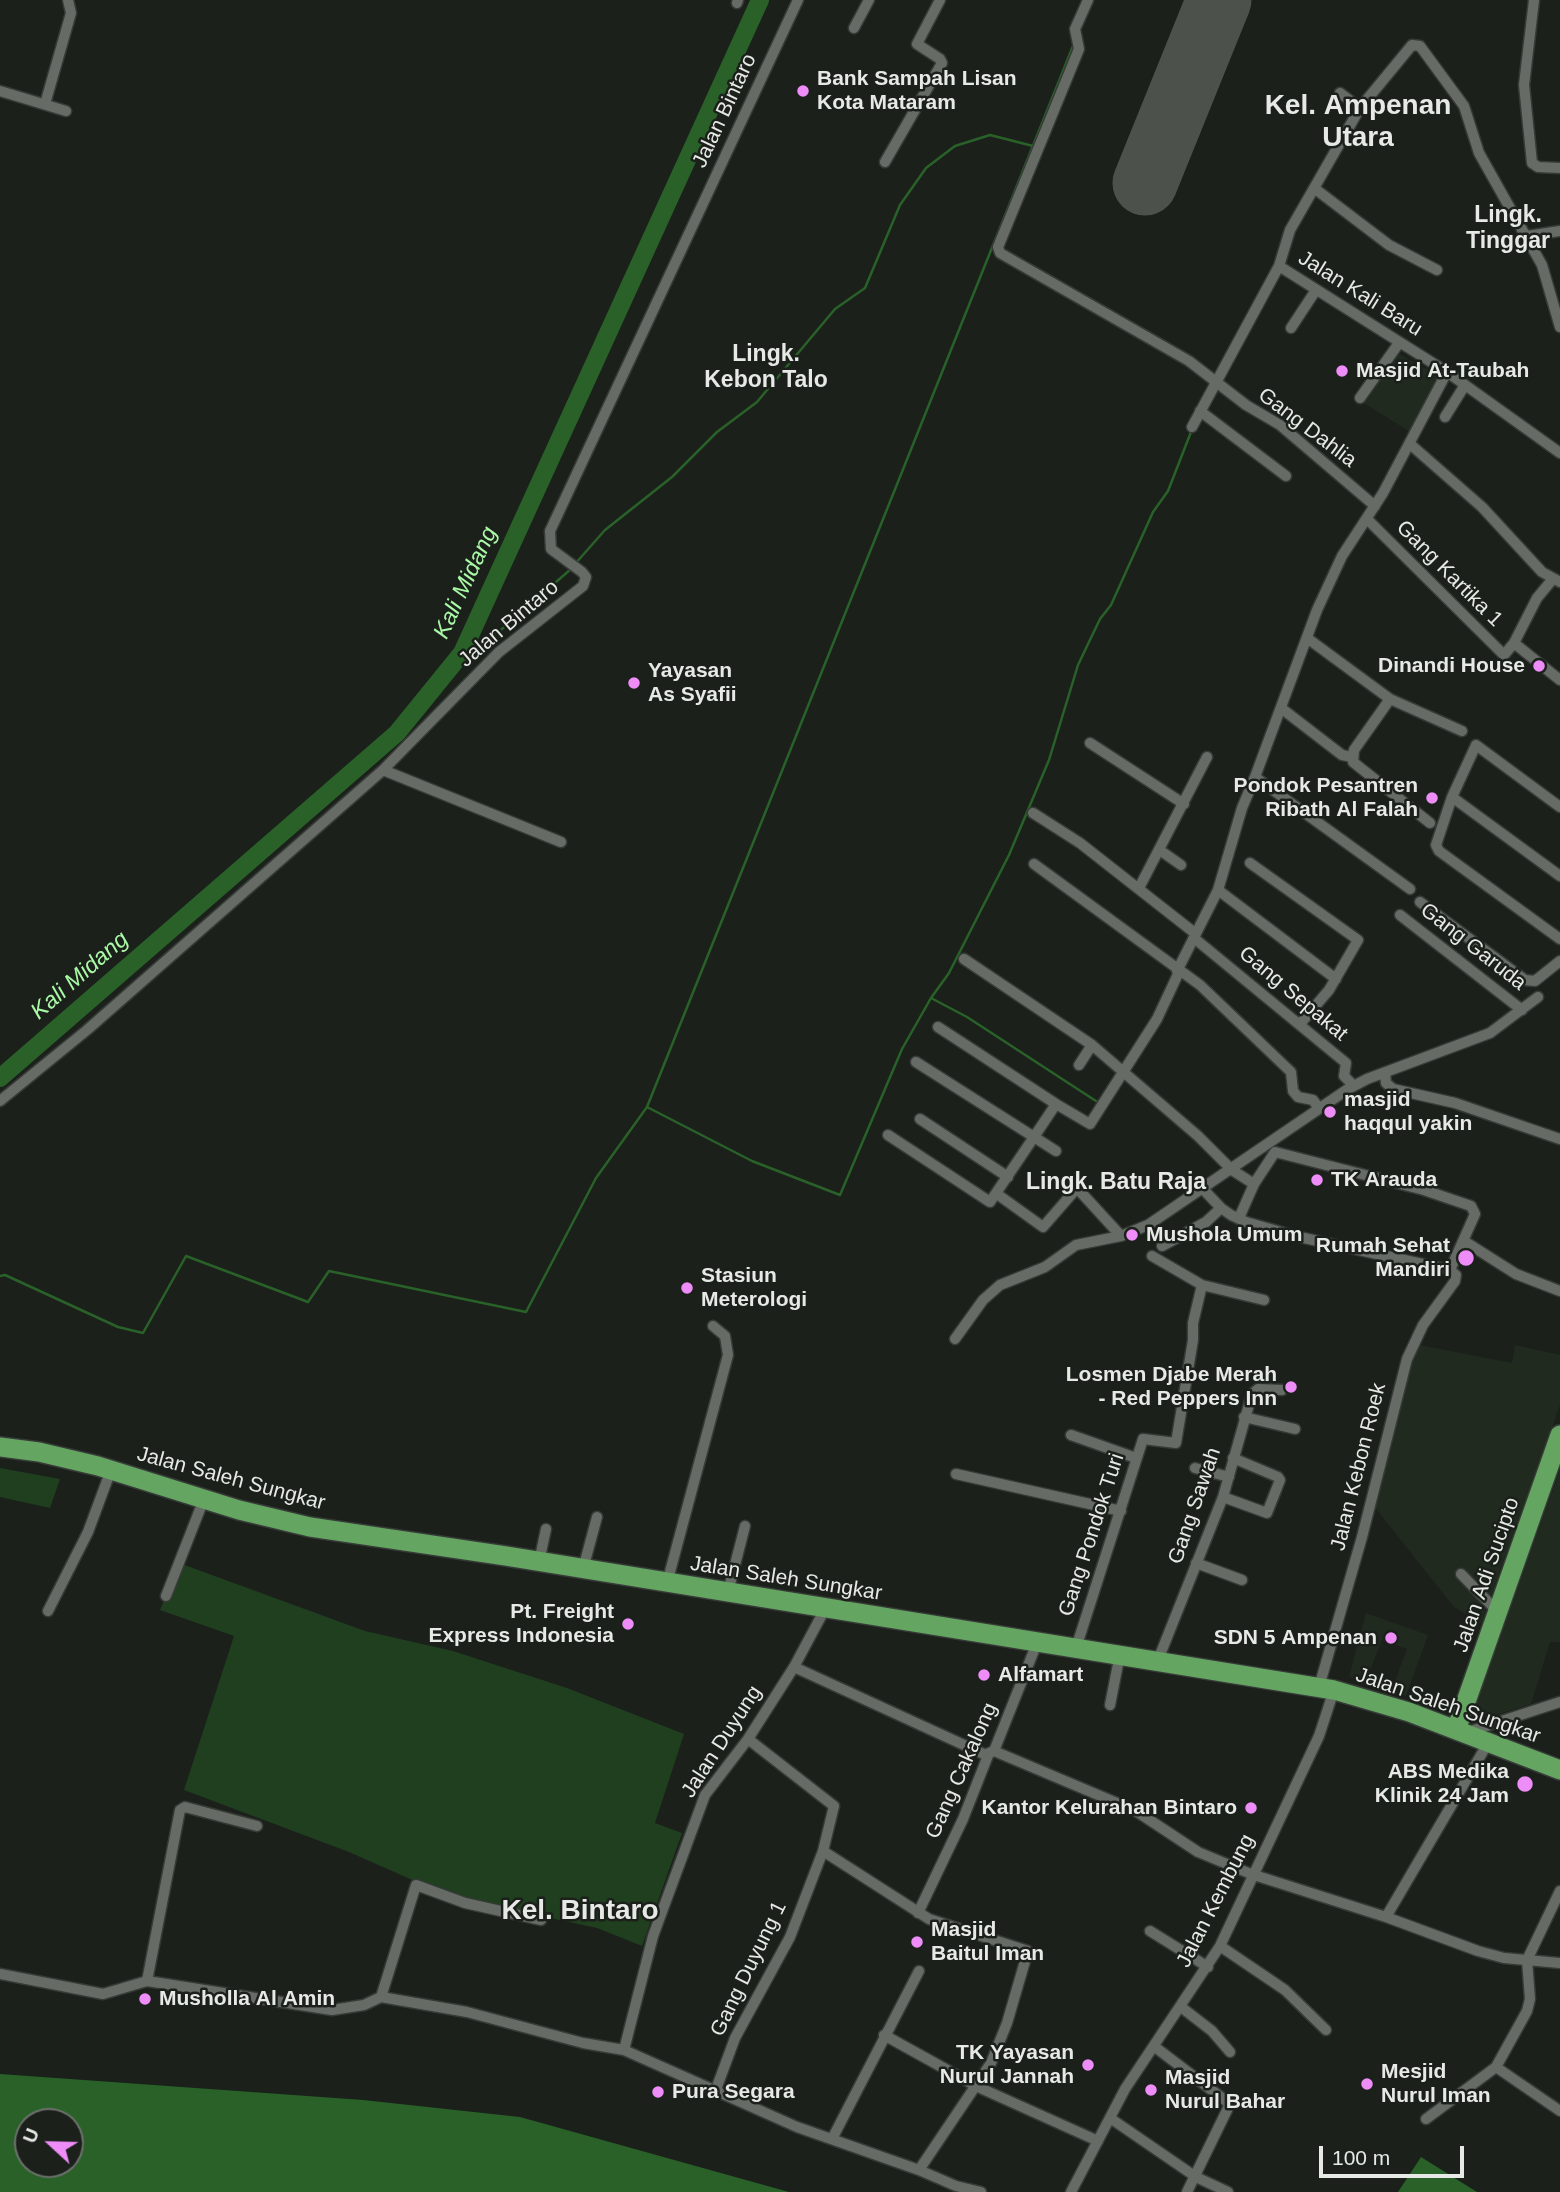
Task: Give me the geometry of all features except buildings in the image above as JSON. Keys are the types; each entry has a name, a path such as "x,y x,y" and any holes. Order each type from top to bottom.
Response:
{"highway":[{"name":"Jalan Adi Sucipto","path":"1460,1731 1498,1612 1555,1462 1560,1435"},
{"name":"Jalan Saleh Sungkar","path":"0,1447 39,1452 111,1470 204,1499 310,1527 1327,1689 1460,1731 1560,1770"}],"street":[{"path":"46,104 71,13 68,0"},
{"name":"Jalan Bintaro","path":"0,1101 87,1030 383,770 499,652 583,586 586,577 550,547 552,526 798,0"},
{"path":"854,28 869,0"},
{"path":"885,162 942,63 917,45 940,0"},
{"name":"Gang Dahlia","path":"1088,0 1075,29 1079,49 998,249 1189,361 1215,382 1276,422 1375,506"},
{"path":"1534,0 1524,85 1532,163 1538,167 1560,169"},
{"name":"Jalan Kali Baru","path":"1527,236 1479,153 1464,106 1452,86 1420,46 1415,44 1408,48 1360,108 1290,230 1279,266 1447,372 1560,453"},
{"path":"0,90 66,111"},
{"path":"1340,93 1360,108"},
{"path":"1314,188 1395,249 1437,270"},
{"path":"1560,231 1527,236 1542,265 1560,327"},
{"path":"1192,427 1279,266"},
{"path":"1292,328 1316,290"},
{"path":"1360,398 1399,343"},
{"path":"938,1027 1090,1124 1121,1071 1157,1018 1218,890 1242,808 1307,638 1342,556 1375,506 1447,372"},
{"path":"1445,417 1465,385"},
{"path":"1200,411 1286,476"},
{"path":"1410,444 1482,507 1556,581 1537,598 1514,643 1560,680"},
{"name":"Gang Kartika 1","path":"1367,519 1504,655 1514,643"},
{"path":"1307,638 1390,699 1462,732"},
{"path":"1352,757 1390,699"},
{"path":"1281,708 1342,755 1352,757"},
{"path":"1090,743 1184,804"},
{"path":"1560,807 1476,745 1437,838 1439,851 1560,939"},
{"path":"1139,888 1161,851 1206,757"},
{"path":"1352,757 1356,765 1430,824"},
{"path":"383,770 561,842"},
{"path":"1255,777 1410,889"},
{"path":"1452,797 1560,876"},
{"name":"Gang Sepakat","path":"1033,813 1080,843 1139,888 1346,1063 1344,1076 1354,1086"},
{"path":"1161,851 1181,865"},
{"path":"1250,863 1357,938 1357,944 1336,979 1300,1024"},
{"path":"1034,864 1200,985 1291,1072 1293,1091 1298,1097 1313,1100 1318,1107"},
{"path":"1218,890 1336,979"},
{"path":"1420,902 1525,980 1535,981 1560,961"},
{"name":"Gang Garuda","path":"1400,915 1522,1010"},
{"path":"964,959 1092,1045 1198,1136 1231,1170 1254,1184"},
{"path":"955,1339 983,1300 1000,1285 1045,1267 1076,1245 1121,1236 1148,1225 1231,1170 1318,1107 1354,1086 1490,1033 1538,997"},
{"path":"1079,1065 1092,1045"},
{"path":"916,1062 1056,1151"},
{"path":"1385,1073 1386,1083 1393,1089 1455,1103 1560,1139"},
{"path":"888,1135 986,1201 993,1200 1056,1104"},
{"path":"920,1119 1008,1177"},
{"path":"1202,1188 1221,1208 1239,1218 1295,1236 1450,1270 1475,1214 1474,1209 1424,1190 1275,1152 1268,1157 1239,1218"},
{"path":"997,1194 1043,1227 1077,1188 1121,1236"},
{"path":"1161,1246 1206,1222 1221,1208"},
{"path":"1464,1241 1516,1274 1560,1291"},
{"path":"1152,1256 1202,1285 1264,1300"},
{"name":"Jalan Kebon Roek","path":"1327,1689 1407,1359 1423,1325 1455,1281 1456,1275 1450,1270"},
{"name":"Gang Pondok Turi","path":"1076,1648 1145,1437 1176,1443 1193,1340 1194,1315 1202,1285"},
{"path":"667,1583 728,1355 725,1336 713,1326"},
{"name":"Gang Sawah","path":"1158,1660 1223,1497 1244,1416 1254,1390 1282,1390"},
{"path":"1244,1416 1295,1430"},
{"path":"1071,1435 1136,1458"},
{"path":"1223,1497 1267,1513 1280,1480 1233,1458"},
{"path":"1195,1468 1229,1477"},
{"path":"48,1611 88,1532 111,1470"},
{"path":"956,1474 1121,1511"},
{"path":"166,1596 204,1499"},
{"path":"583,1569 597,1517"},
{"path":"728,1592 745,1526"},
{"path":"539,1562 546,1529"},
{"path":"1196,1563 1242,1580"},
{"path":"1461,1574 1498,1612"},
{"name":"Jalan Duyung","path":"624,2050 642,1970 705,1795 748,1739 794,1667 825,1609"},
{"name":"Gang Cakalong","path":"918,1913 963,1819 1037,1643"},
{"path":"1110,1706 1120,1654"},
{"path":"794,1667 991,1754 1136,1811 1198,1852 1251,1874 1386,1917 1444,1941 1504,1958 1560,1963"},
{"name":"Jalan Kembung","path":"1071,2192 1125,2089 1220,1945 1251,1874 1319,1736 1327,1689"},
{"path":"1460,1731 1560,1702"},
{"name":"Gang Duyung 1","path":"715,2092 744,2018 790,1937 823,1851 834,1806 748,1739"},
{"path":"1386,1917 1488,1743"},
{"path":"147,1981 180,1810 185,1807 257,1826"},
{"path":"823,1851 918,1913 944,1925 1028,1951 999,2047 978,2087 919,2169"},
{"path":"381,1997 416,1885 465,1903 541,1920"},
{"path":"1426,2119 1496,2067 1529,2005 1527,1960 1560,1891"},
{"path":"1150,1931 1208,1967"},
{"path":"1220,1945 1285,1990 1326,2030"},
{"path":"832,2139 919,1971"},
{"path":"0,1974 103,1994 147,1981 332,2010 364,2006 381,1997 467,2012 583,2043 636,2053 715,2092 832,2139 919,2169 956,2186 981,2192"},
{"path":"1181,2007 1212,2031 1230,2052"},
{"path":"884,2035 978,2087 1098,2141"},
{"path":"1155,2047 1230,2104 1187,2192"},
{"path":"1496,2067 1560,2111"},
{"path":"1110,2118 1196,2177 1228,2192"}],"shaded area":[{"path":"1395,352 1442,377 1412,433 1362,402"},
{"path":"1415,1344 1512,1363 1515,1345 1560,1355 1560,1405 1481,1623 1454,1607 1373,1505"},
{"path":"0,1468 60,1479 50,1508 0,1497"},
{"path":"1560,1470 1560,1642 1550,1642 1531,1704 1470,1723"},
{"path":"179,1563 365,1631 453,1651 567,1688 684,1734 655,1823 682,1833 642,1946 597,1928 475,1902 426,1886 349,1852 184,1790 234,1636 160,1610"},
{"path":"1366,1613 1428,1635 1406,1696 1391,1691 1407,1649 1382,1640 1365,1683 1349,1677"},
{"path":"0,2074 363,2100 520,2117 789,2192 0,2192"},
{"path":"1421,2157 1477,2192 1398,2192"}],"waterway":[{"name":"Kali Midang","path":"0,1078 397,733 462,653 760,0"},
{"path":"0,1276 5,1275 118,1327 143,1333 186,1256 308,1302 329,1271 526,1312 596,1178 647,1107 1073,46"},
{"path":"575,564 605,530 672,477 717,432 757,402 835,309 865,288 900,205 926,168 955,146 990,135 1033,146"},
{"path":"931,998 949,973 1009,855 1049,760 1078,665 1100,619 1111,605 1153,512 1168,491 1191,432"},
{"path":"462,653 495,635 571,569"},
{"path":"647,1107 752,1161 840,1195 902,1049 931,998 967,1017 1099,1103"}],"runway":[{"path":"1145,183 1219,0"}],"place":[{"name":"Bank Sampah Lisan Kota Mataram","path":"803,91"},
{"name":"Masjid At-Taubah","path":"1342,371"},
{"name":"Dinandi House","path":"1539,666"},
{"name":"Yayasan As Syafii","path":"634,683"},
{"name":"Pondok Pesantren Ribath Al Falah","path":"1432,798"},
{"name":"masjid haqqul yakin","path":"1330,1112"},
{"name":"TK Arauda","path":"1317,1180"},
{"name":"Mushola Umum","path":"1132,1235"},
{"name":"Rumah Sehat Mandiri","path":"1466,1258"},
{"name":"Stasiun Meterologi","path":"687,1288"},
{"name":"Losmen Djabe Merah - Red Peppers Inn","path":"1291,1387"},
{"name":"Pt. Freight Express Indonesia","path":"628,1624"},
{"name":"SDN 5 Ampenan","path":"1391,1638"},
{"name":"Alfamart","path":"984,1675"},
{"name":"ABS Medika Klinik 24 Jam","path":"1525,1784"},
{"name":"Kantor Kelurahan Bintaro","path":"1251,1808"},
{"name":"Masjid Baitul Iman","path":"917,1942"},
{"name":"Musholla Al Amin","path":"145,1999"},
{"name":"TK Yayasan Nurul Jannah","path":"1088,2065"},
{"name":"Mesjid Nurul Iman","path":"1367,2084"},
{"name":"Masjid Nurul Bahar","path":"1151,2090"},
{"name":"Pura Segara","path":"658,2092"}],"district":[{"name":"Kel. Ampenan Utara","path":"1358,122"},
{"name":"Lingk. Tinggar","path":"1508,229"},
{"name":"Lingk. Kebon Talo","path":"766,368"},
{"name":"Lingk. Batu Raja","path":"1116,1183"},
{"name":"Kel. Bintaro","path":"580,1911"}]}
